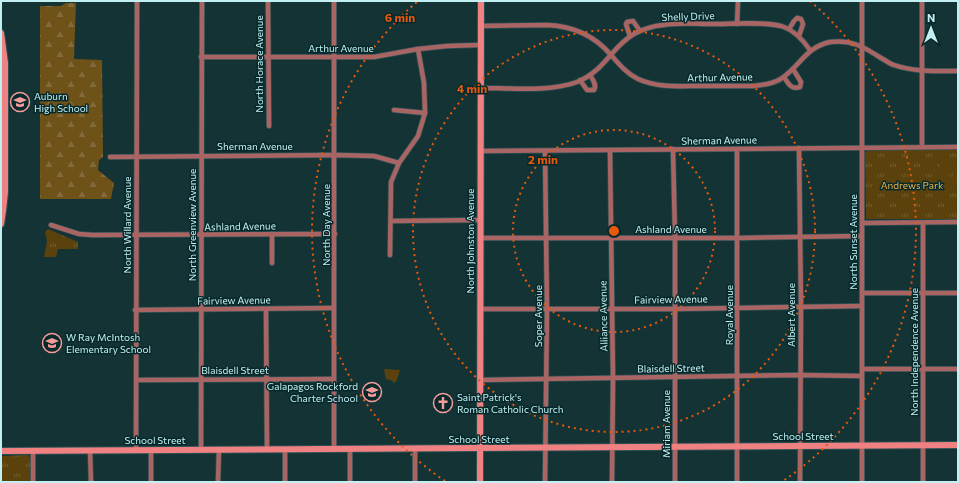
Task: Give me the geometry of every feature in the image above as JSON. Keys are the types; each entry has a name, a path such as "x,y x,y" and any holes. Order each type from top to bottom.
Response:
{"main road":[{"name":"North Johnston Avenue","path":"480,482 481,1"},
{"path":"1,33 4,48 5,78 4,211 1,224"},
{"name":"School Street","path":"1,452 201,449 285,450 958,445"}],"street":[{"name":"North Willard Avenue","path":"136,450 135,310 137,1"},
{"name":"North Greenview Avenue","path":"201,449 202,1"},
{"name":"North Horace Avenue","path":"268,1 269,126"},
{"name":"North Day Avenue","path":"334,1 334,449"},
{"path":"738,1 738,24"},
{"name":"North Sunset Avenue","path":"862,1 862,482"},
{"path":"922,1 922,147"},
{"path":"789,29 794,21 798,18 801,19 803,24 799,36"},
{"path":"630,36 626,28 626,24 628,22 633,21 640,31"},
{"name":"Shelly Drive","path":"480,88 553,88 563,86 590,75 599,68 630,36 650,27 665,24 773,24 789,29 799,36 810,50"},
{"name":"Arthur Avenue","path":"480,26 547,25 567,27 589,36 611,55 628,73 639,80 658,86 759,86 784,77 810,50 825,44 837,42 850,42 862,46 893,65 922,71 958,71"},
{"name":"Arthur Avenue","path":"201,57 374,57 418,49 480,45"},
{"path":"390,255 391,182 399,163 418,136 426,113 424,83 418,49"},
{"path":"784,77 791,87 800,87 801,82 793,69"},
{"path":"580,80 587,90 594,90 595,84 590,75"},
{"path":"394,110 426,113"},
{"name":"Sherman Avenue","path":"481,151 958,147"},
{"name":"Albert Avenue","path":"799,148 801,306 800,482"},
{"name":"Miriam Avenue","path":"673,149 675,237 675,482"},
{"name":"Royal Avenue","path":"737,149 737,482"},
{"name":"Alliance Avenue","path":"610,150 613,378 612,482"},
{"name":"Soper Avenue","path":"545,151 547,309 545,482"},
{"name":"Sherman Avenue","path":"110,157 334,155 374,156 399,163"},
{"path":"391,221 480,220"},
{"path":"862,223 958,222"},
{"name":"North Independence Avenue","path":"923,223 923,482"},
{"name":"Ashland Avenue","path":"51,225 79,234 136,236 335,234"},
{"path":"272,234 272,263"},
{"name":"Ashland Avenue","path":"480,238 738,238 862,236"},
{"path":"862,293 958,293"},
{"name":"Fairview Avenue","path":"480,309 674,309 862,306"},
{"name":"Fairview Avenue","path":"135,310 334,308"},
{"path":"266,309 267,450"},
{"path":"862,369 958,368"},
{"name":"Blaisdell Street","path":"480,380 800,375 862,376"},
{"name":"Blaisdell Street","path":"136,380 334,379"},
{"path":"350,449 350,482"},
{"path":"415,482 416,449"},
{"path":"90,450 91,482"},
{"path":"151,450 151,482"},
{"path":"218,482 219,450"},
{"path":"285,450 285,482"},
{"path":"33,451 33,482"}],"green space":[{"path":"66,3 76,3 74,59 102,60 103,157 99,160 98,170 114,183 111,199 40,199 40,6 61,6"},
{"name":"Andrews Park","path":"958,149 958,219 866,219 865,153 868,150"},
{"path":"940,158 951,159 950,179 940,179"},
{"path":"953,158 958,158 958,180 953,180"},
{"path":"927,159 937,160 937,174 926,174"},
{"path":"48,229 78,242 78,249 58,249 56,257 44,257 47,241 45,232"},
{"path":"384,369 400,370 396,382 393,383 393,381 386,379"},
{"path":"28,455 30,458 30,482 1,482 1,456"}],"place":[{"name":"Auburn High School","path":"20,102"},
{"name":"W Ray McIntosh Elementary School","path":"52,343"},
{"name":"Galapagos Rockford Charter School","path":"372,392"},
{"name":"Saint Patrick's Roman Catholic Church","path":"443,403"}]}
